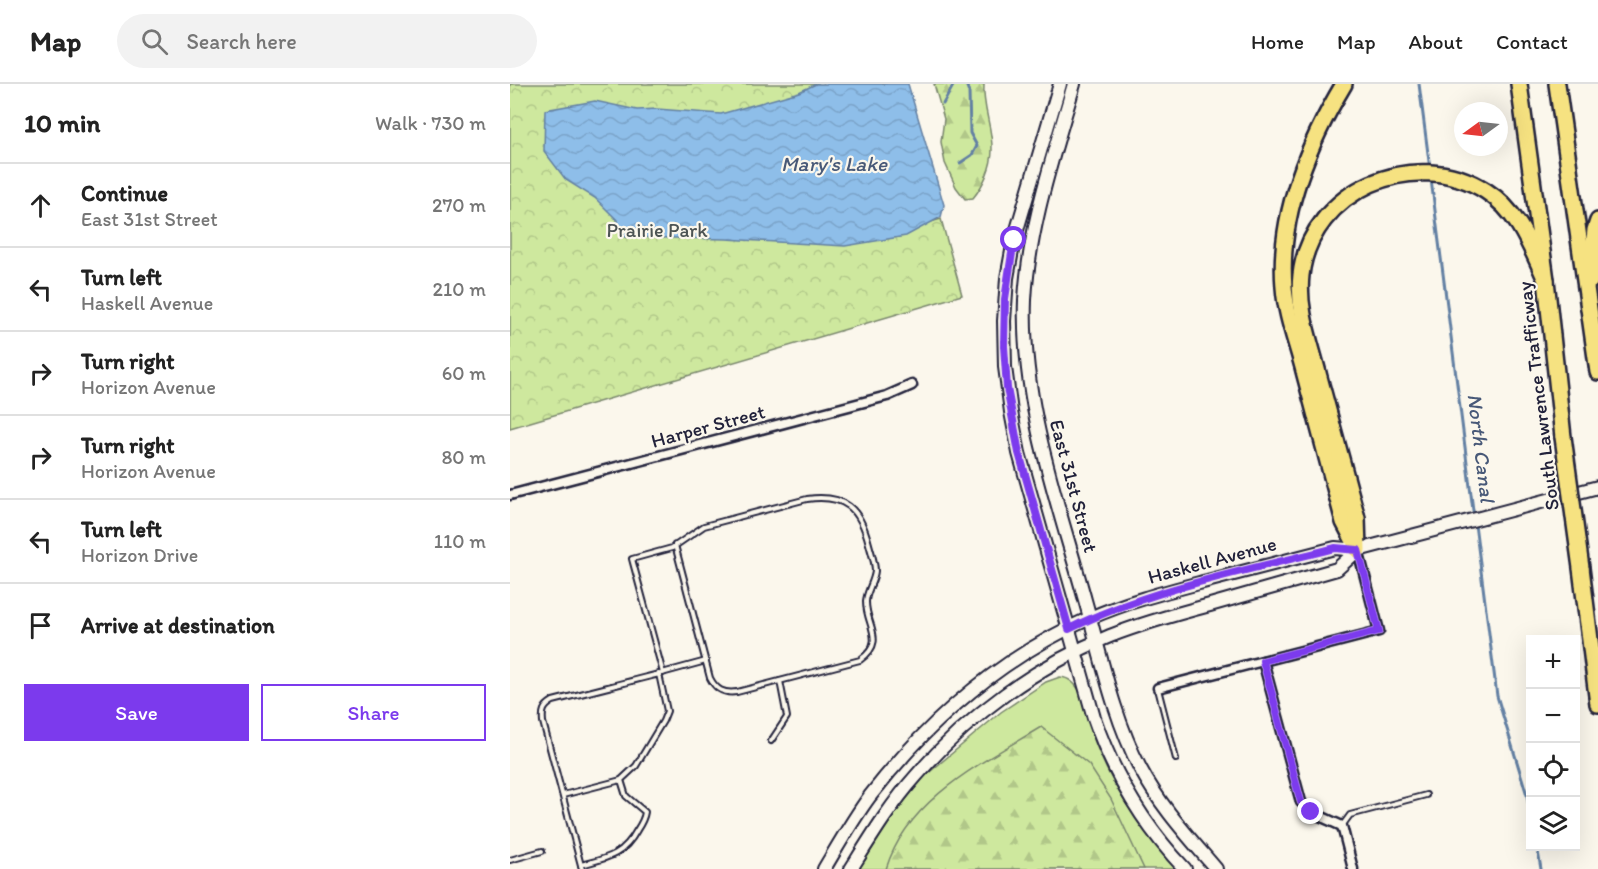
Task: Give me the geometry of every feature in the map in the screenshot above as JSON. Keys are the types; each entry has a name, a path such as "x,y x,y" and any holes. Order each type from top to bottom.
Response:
{"highway":[{"path":"1344,84 1300,174 1289,214 1285,240 1284,286 1290,325 1344,522 1358,550"},
{"name":"South Lawrence Trafficway","path":"1519,84 1546,280 1563,437 1598,704"},
{"path":"1557,84 1598,372"},
{"path":"1358,550 1357,518 1303,315 1300,291 1308,247 1318,227 1334,207 1355,190 1401,174 1431,172 1447,174 1485,190 1509,211 1527,238 1546,280"},
{"path":"1587,305 1595,230 1598,221"}],"main road":[{"path":"1060,84 1014,240 1005,299 1004,346 1007,388 1014,430 1103,745 1121,784 1151,830 1185,869"},
{"name":"East 31st Street","path":"1074,84 1034,233 1027,278 1025,324 1027,371 1033,411 1117,712 1139,765 1170,816 1216,869"},
{"name":"Haskell Avenue","path":"824,869 869,797 932,725 992,674 1090,618 1153,596 1335,548 1358,550 1598,487"},
{"name":"Haskell Avenue","path":"851,869 908,786 974,719 1019,685 1075,652 1097,642 1153,621 1337,568 1358,550"}],"street":[{"name":"Harper Street","path":"510,495 887,396 912,385"},
{"path":"1158,688 1379,631 1358,550"},
{"path":"1263,661 1301,802 1311,812 1342,826 1353,869"}],"lane":[{"path":"563,795 621,780 636,766 663,722 667,711 661,673 632,559 675,545 704,526 807,499 821,497 841,500 858,515 865,527 875,569 873,584 866,601 874,641 872,649 860,660 728,693 713,685 675,545"},
{"path":"621,780 626,796 645,812 643,820 630,842 620,852 581,867 543,722 542,714 546,705 553,701 705,661"},
{"path":"771,741 787,717 780,681"},
{"path":"1158,688 1176,759"},
{"path":"1342,826 1350,815 1426,795"},
{"path":"510,860 542,851"}],"green space":[{"name":"Prairie Park","path":"510,84 886,84 924,224 941,219 962,295 510,428"},
{"path":"934,84 984,84 992,156 986,176 973,198 965,199 956,187 945,163 941,142 944,119"},
{"path":"1060,677 1068,679 1080,692 1093,737 1118,790 1139,823 1176,869 859,869 895,813 925,776 1001,712 1046,682"},
{"path":"1041,727 1089,765 1111,799 1144,869 886,869 897,844 911,822 929,802 972,769"}],"water":[{"name":"Mary's Lake","path":"816,84 908,84 944,205 941,217 906,236 845,246 726,239 625,237 617,220 595,198 566,180 544,151 545,110 595,101 637,110 657,109 721,114 799,92"}],"waterway":[{"path":"943,104 954,84"},
{"path":"960,163 972,155 977,146 970,133 969,92 966,84"},
{"name":"North Canal","path":"1419,84 1430,169"},
{"name":"North Canal","path":"1431,179 1474,518"},
{"name":"North Canal","path":"1475,524 1497,696 1527,797"},
{"name":"North Canal","path":"1538,851 1541,869"}],"route":[{"path":"1014,240 1005,299 1004,346 1007,388 1019,453 1069,629 1090,618 1153,596 1335,548 1358,550 1379,631 1263,661 1301,802 1311,812"}]}
